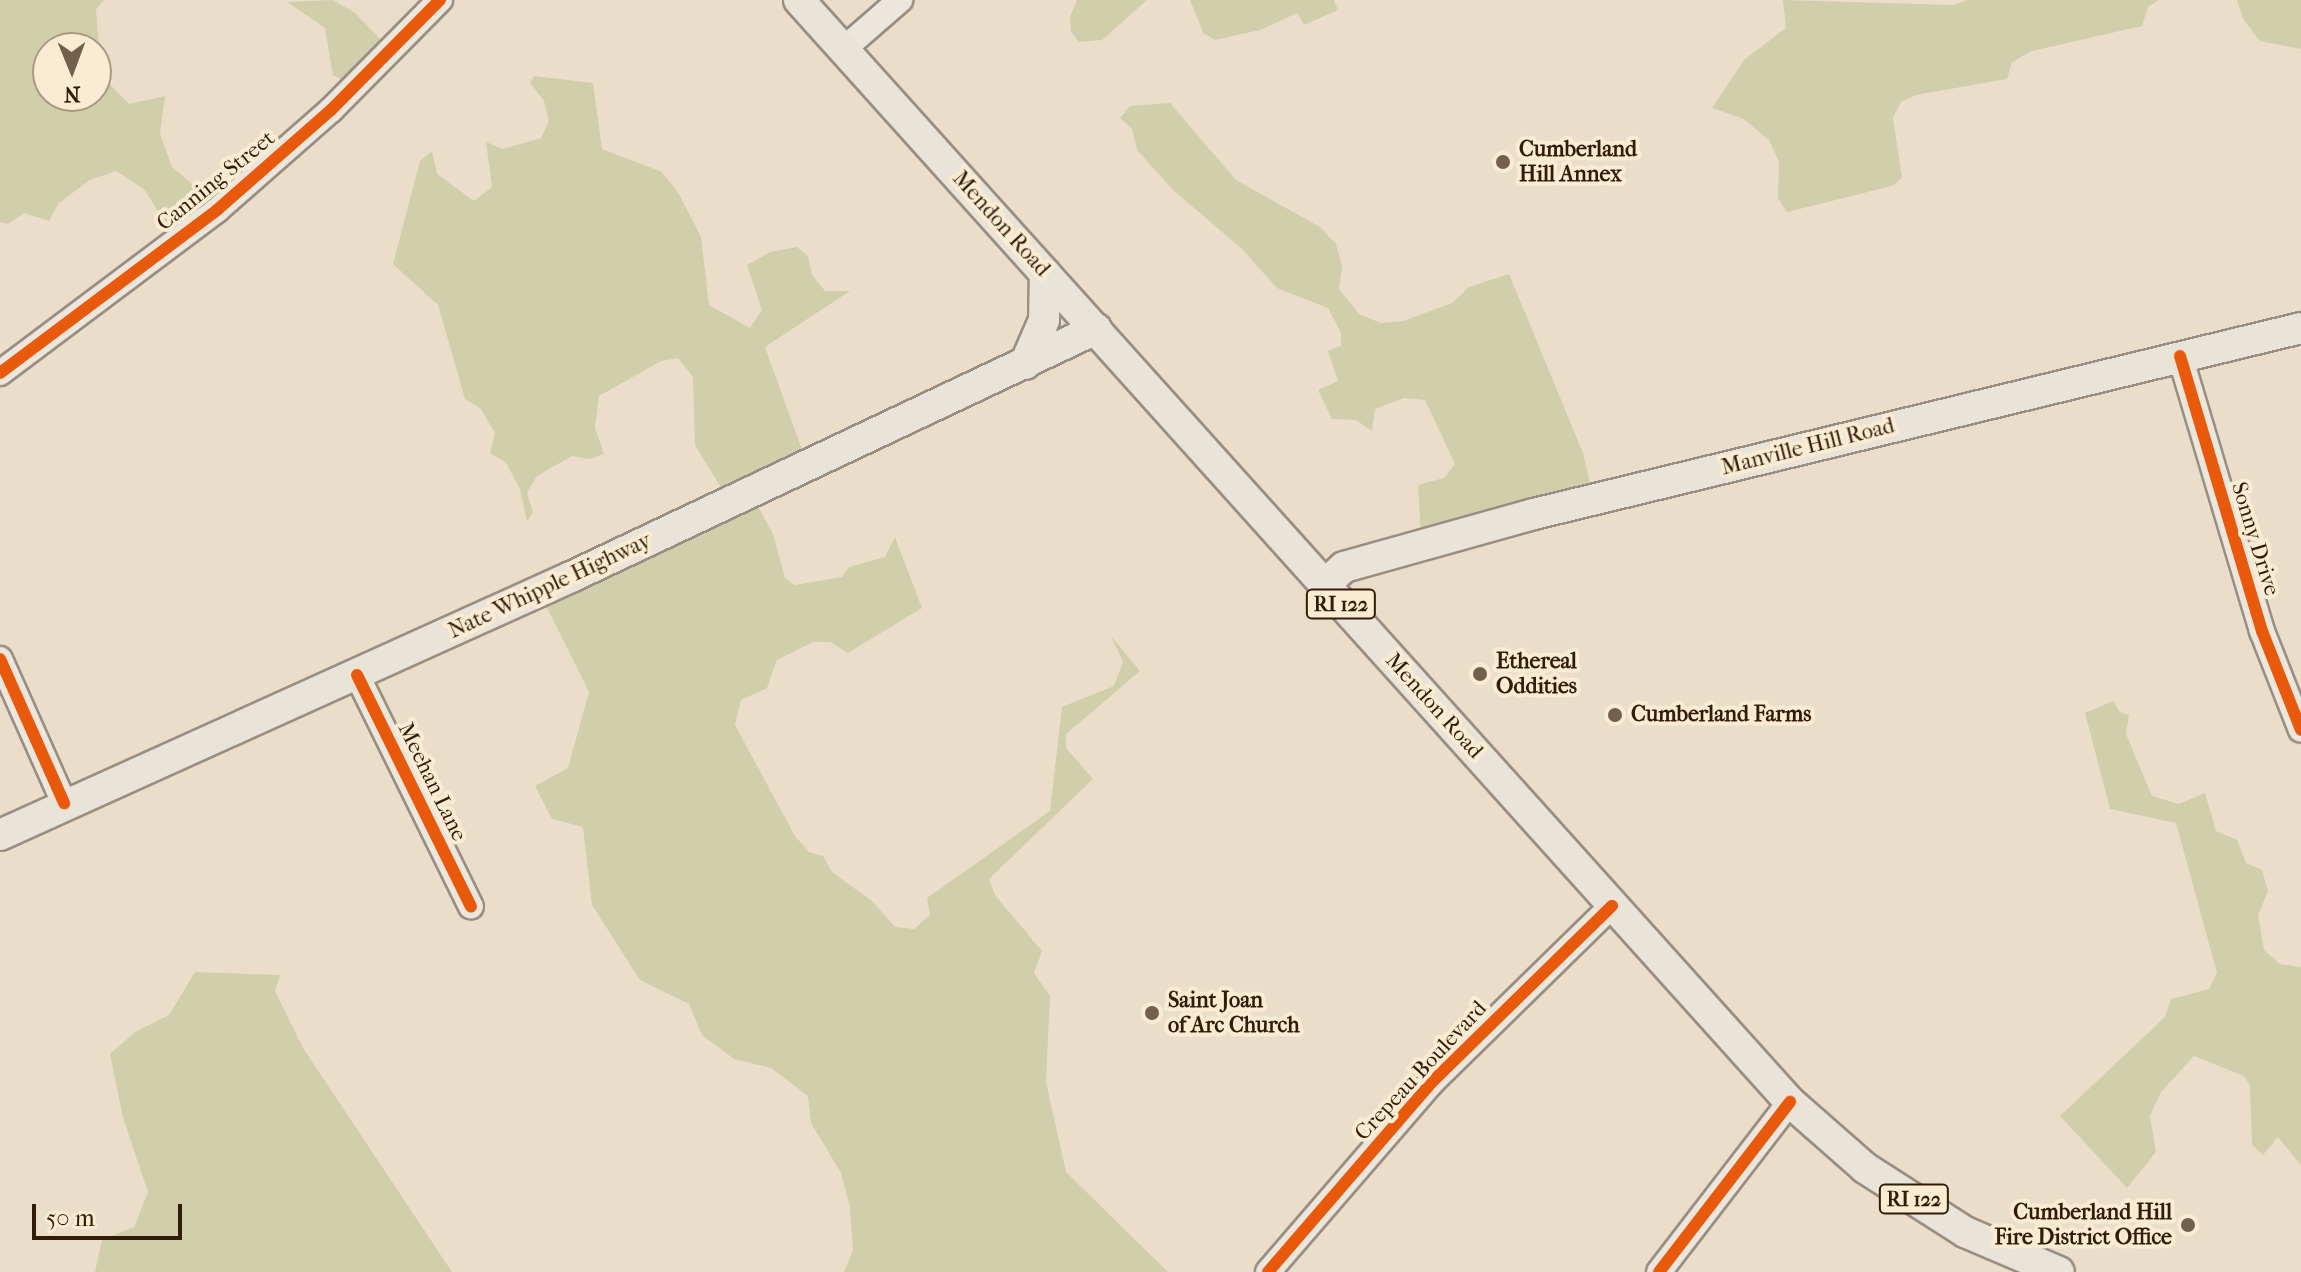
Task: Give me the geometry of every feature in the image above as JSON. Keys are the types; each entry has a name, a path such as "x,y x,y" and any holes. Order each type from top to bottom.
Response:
{"main road":[{"name":"Mendon Road","path":"799,0 846,47 1323,586 1790,1102 1865,1168 1965,1232 2059,1272"},
{"path":"1025,364 1044,320 1045,273"},
{"name":"Manville Hill Road","path":"1323,586 1344,567 1466,532 2301,328"},
{"name":"Nate Whipple Highway","path":"0,835 64,803 357,675 1096,329"}],"street":[{"name":"Canning Street","path":"0,373 227,202 331,110 440,0"},
{"path":"846,47 900,0"},
{"name":"Sonny Drive","path":"2180,356 2262,631 2301,730"},
{"path":"0,659 64,803"},
{"name":"Meehan Lane","path":"357,675 471,907"},
{"name":"Crepeau Boulevard","path":"1268,1272 1432,1082 1612,906"},
{"path":"1659,1272 1790,1102"}],"shaded area":[{"path":"0,0 104,0 96,9 98,32 32,32 32,112 112,112 112,86 129,104 165,96 160,134 172,167 204,194 213,213 175,238 144,189 116,171 90,180 59,203 49,221 24,213 8,224 0,222"},
{"path":"332,0 354,12 389,48 352,86 333,75 325,28 287,2"},
{"path":"1077,0 1147,0 1102,40 1079,42 1071,32 1070,17"},
{"path":"1190,0 1334,0 1338,10 1304,25 1297,13 1260,30 1215,40 1204,34"},
{"path":"1783,0 1953,5 1968,0 2159,0 2148,7 2142,26 2032,51 2012,62 2007,79 1916,95 1901,102 1893,118 1902,178 1892,186 1787,212 1778,198 1779,162 1769,140 1744,119 1712,108 1745,59 1786,28"},
{"path":"2237,0 2301,0 2301,49 2260,41 2243,19"},
{"path":"534,76 593,83 602,149 662,172 679,194 701,237 709,305 750,328 762,310 747,265 770,252 797,247 808,256 812,275 825,291 850,291 765,347 806,461 749,489 773,534 785,578 795,585 842,577 849,567 885,557 895,537 922,608 848,653 830,642 813,642 777,660 767,688 741,700 735,725 795,836 809,852 823,856 832,872 872,901 895,927 914,929 930,915 927,898 1050,811 1062,707 1114,686 1123,662 1111,636 1140,671 1066,734 1066,748 1093,779 989,879 995,895 1042,951 1034,973 1050,996 1046,1082 1066,1172 1168,1272 844,1272 853,1250 850,1207 841,1173 811,1123 808,1096 771,1068 734,1059 702,1035 689,1004 640,980 592,905 583,827 552,819 535,786 568,768 589,692 537,588 726,496 695,445 693,377 678,358 661,361 599,396 595,428 604,454 590,459 572,456 537,476 527,493 533,512 527,521 520,489 506,463 490,453 495,433 481,409 465,399 438,305 393,264 420,161 432,151 437,174 474,201 492,187 486,142 503,149 541,138 549,121 544,101 530,83"},
{"path":"1170,103 1236,180 1320,227 1336,244 1342,266 1339,289 1359,314 1381,323 1403,321 1452,303 1469,287 1509,274 1583,453 1592,492 1421,535 1418,485 1444,478 1455,464 1425,400 1404,398 1375,409 1372,431 1356,420 1332,419 1318,390 1338,381 1328,351 1341,346 1341,333 1328,308 1277,288 1242,249 1173,190 1137,150 1132,129 1120,118 1130,106"},
{"path":"2113,701 2120,712 2129,715 2126,734 2152,796 2179,804 2205,793 2216,831 2237,840 2246,863 2262,870 2268,891 2258,915 2264,950 2280,964 2301,967 2301,1165 2278,1137 2263,1155 2252,1145 2250,1086 2244,1076 2194,1056 2161,1092 2150,1116 2156,1152 2127,1188 2060,1116 2165,1017 2171,999 2209,989 2217,973 2176,823 2110,809 2085,713"},
{"path":"195,972 280,975 275,991 303,1048 452,1272 95,1272 102,1240 134,1227 148,1192 123,1118 110,1054 135,1032 169,1015"}],"cycle path":[{"path":"0,373 217,210 331,110 440,0"},
{"path":"2180,356 2262,631 2301,730"},
{"path":"0,659 64,803"},
{"path":"357,675 471,907"},
{"path":"1268,1272 1432,1082 1612,906"},
{"path":"1659,1272 1790,1102"}],"place":[{"name":"Cumberland Hill Annex","path":"1503,162"},
{"name":"Ethereal Oddities","path":"1480,674"},
{"name":"Cumberland Farms","path":"1615,715"},
{"name":"Saint Joan of Arc Church","path":"1152,1013"},
{"name":"Cumberland Hill Fire District Office","path":"2188,1225"}]}
